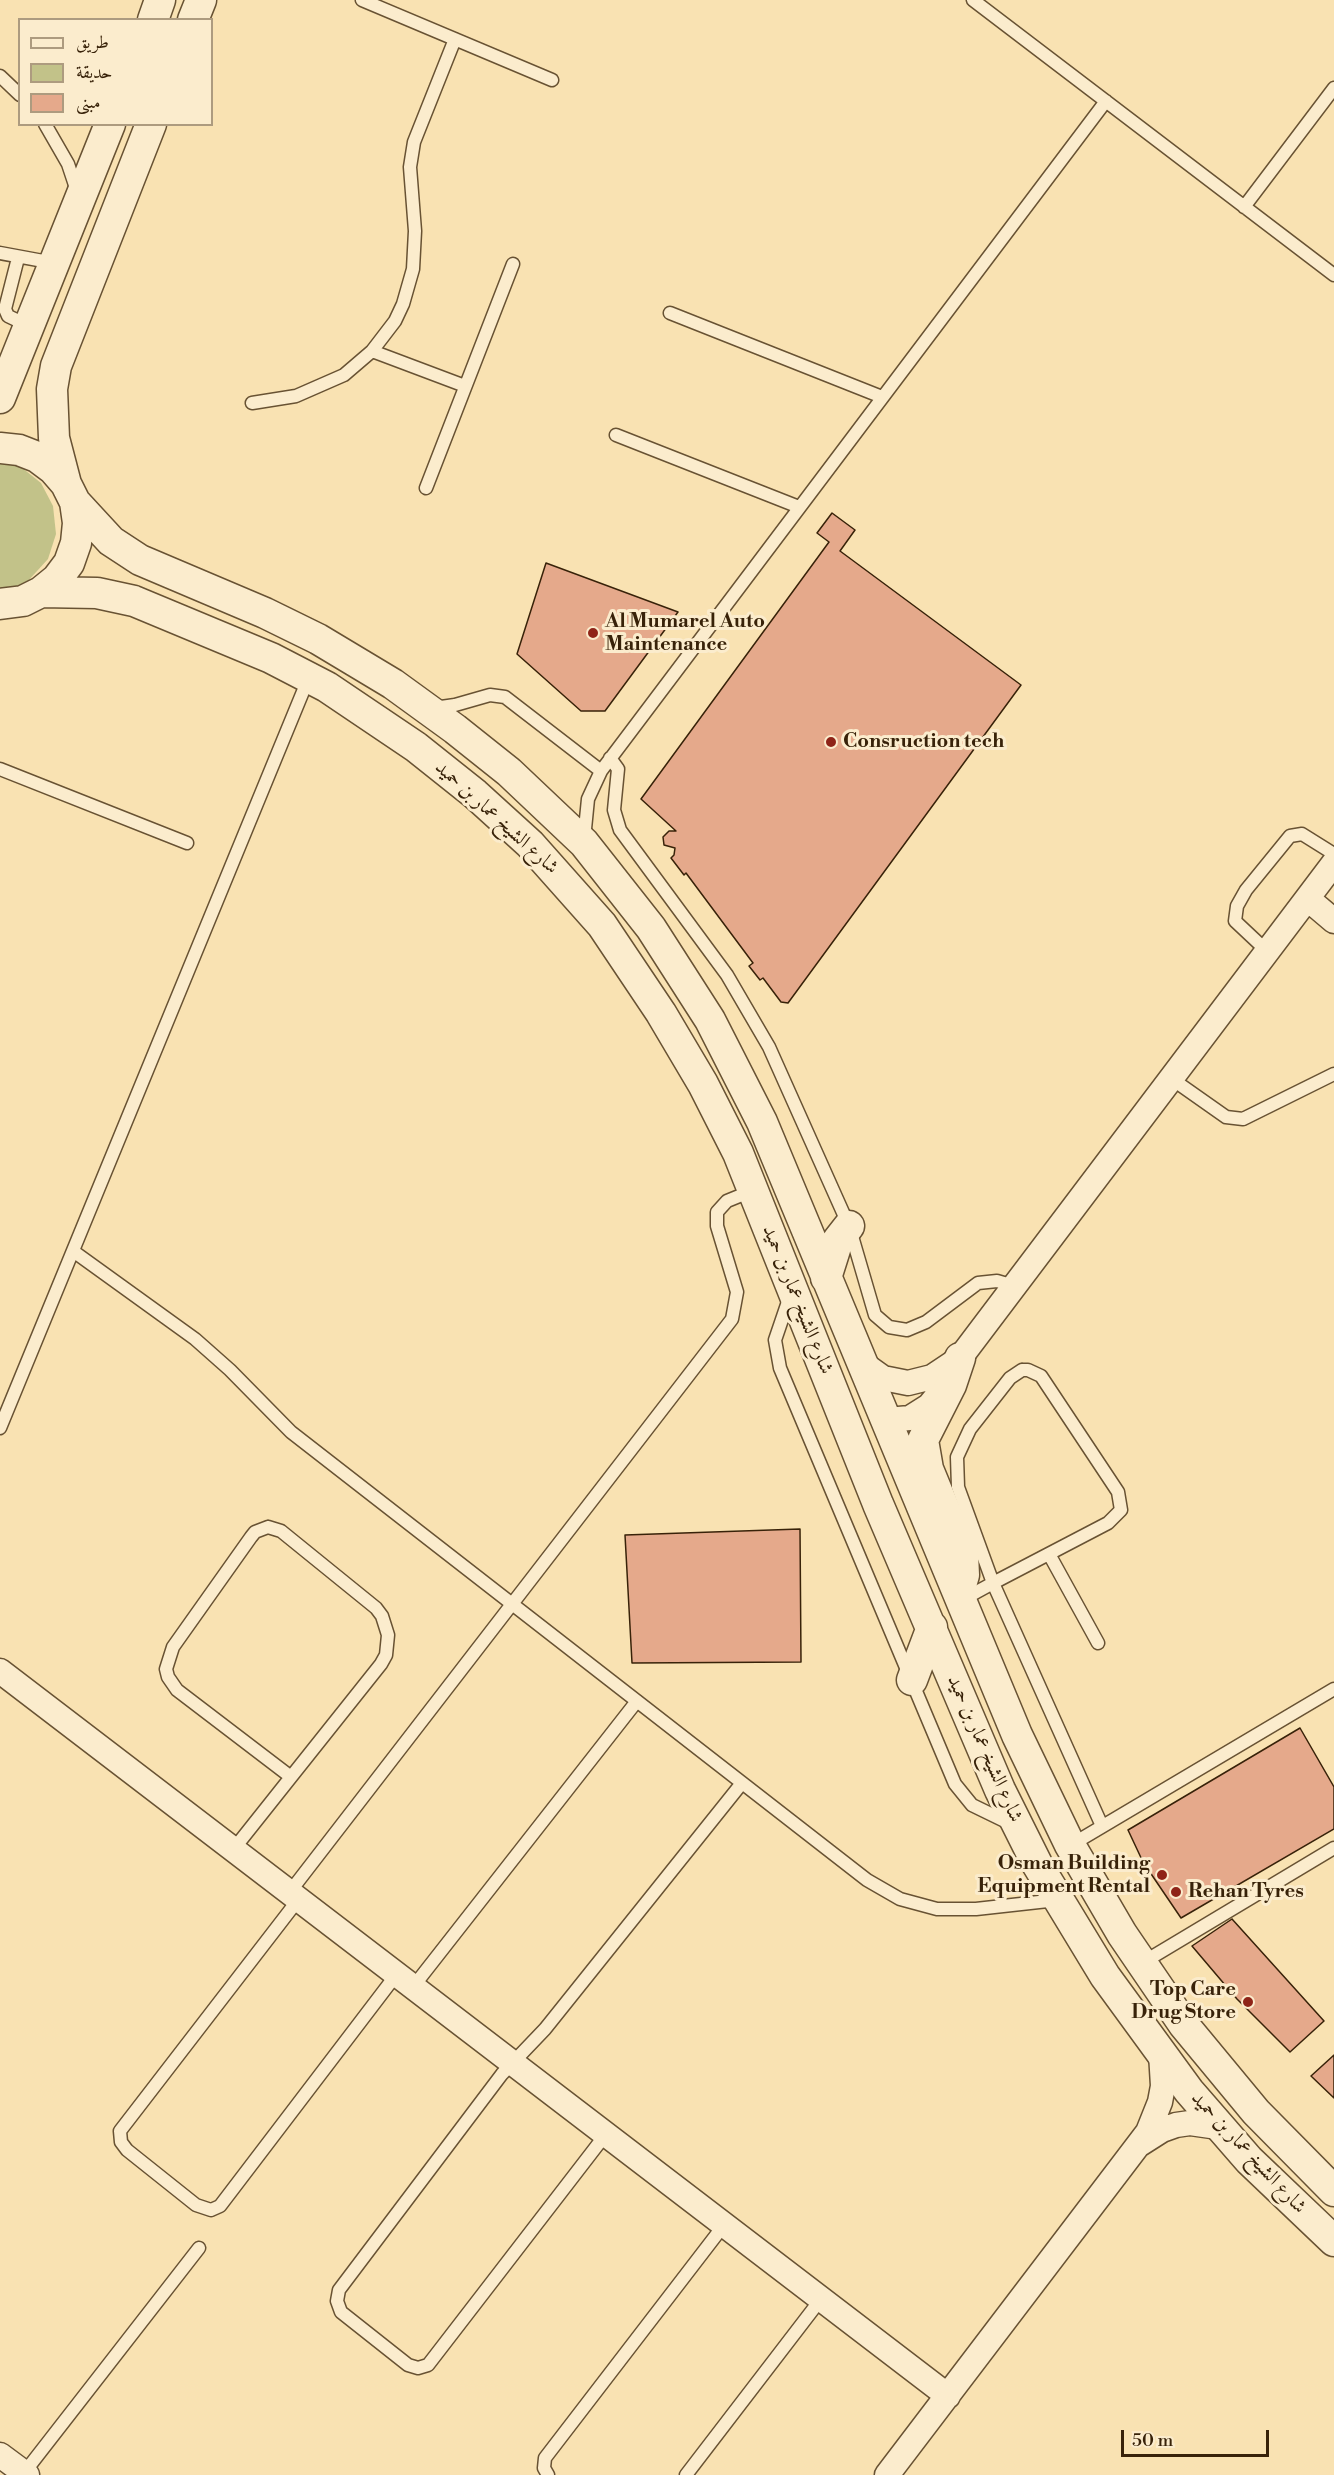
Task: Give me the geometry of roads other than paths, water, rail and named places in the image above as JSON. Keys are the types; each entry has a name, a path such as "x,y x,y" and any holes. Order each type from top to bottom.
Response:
{"street":[{"path":"154,18 160,0"},
{"path":"194,18 201,0"},
{"path":"0,398 109,126"},
{"path":"16,602 57,579 72,553 78,523 54,438 52,389 56,366 150,126"},
{"name":"شارع الشيخ عمار بن حميد","path":"0,448 19,450 37,457 53,469 98,529 140,560 309,634 368,668 427,708 509,772 584,843 651,928 710,1020 766,1131 1017,1735 1070,1845 1141,1963 1179,2017 1282,2140 1334,2191"},
{"name":"شارع الشيخ عمار بن حميد","path":"16,602 97,593 134,601 242,645 309,677 362,709 468,788 530,844 580,898 623,953 722,1118 754,1190 878,1504 1018,1827 1058,1900 1105,1976 1161,2054 1218,2127 1282,2193 1334,2241"},
{"path":"767,1226 785,1241 797,1260 857,1401 870,1414 886,1420 910,1418 929,1406 944,1388 960,1358 1334,863"},
{"path":"1308,899 1334,921"},
{"path":"826,1278 838,1240 849,1226"},
{"path":"862,1363 883,1378 908,1383 932,1377 960,1358"},
{"path":"959,1598 964,1575 963,1554 925,1462 923,1440 951,1385 960,1358"},
{"path":"912,1680 932,1627"},
{"path":"0,1671 948,2396"},
{"path":"887,2475 1148,2132 1160,2102 1164,2070 1161,2054"},
{"path":"1138,2145 1156,2133 1176,2125 1190,2123 1218,2127"}],"lane":[{"path":"362,0 552,80"},
{"path":"973,0 1334,275"},
{"path":"252,403 282,400 310,391 344,375 372,351 395,321 409,287 415,250 410,179 412,154 455,39"},
{"path":"0,76 16,91"},
{"path":"1244,207 1334,88"},
{"path":"584,843 585,813 601,771 610,758 1106,101"},
{"path":"46,126 68,164 80,201"},
{"path":"0,254 18,258 36,258 54,263"},
{"path":"18,258 5,309 8,316 29,326"},
{"path":"426,488 513,264"},
{"path":"670,313 882,397"},
{"path":"372,351 465,386"},
{"path":"616,435 799,507"},
{"path":"0,1428 309,677"},
{"path":"427,708 455,705 490,694 505,697 601,771"},
{"path":"610,758 619,774 614,810 620,830 703,940 749,1010 788,1084 849,1226 875,1315 889,1327 917,1328 978,1283 997,1281 1014,1286"},
{"path":"0,769 187,843"},
{"path":"1269,952 1235,921 1237,906 1246,891 1290,836 1302,834 1334,854"},
{"path":"1172,1078 1226,1117 1243,1119 1334,1074"},
{"path":"636,1701 220,2206 211,2210 196,2205 127,2150 121,2142 120,2131 512,1604 732,1319 737,1292 716,1219 721,1206 726,1201 754,1190"},
{"path":"73,1251 195,1339 230,1370 291,1432 867,1880 900,1899 937,1909 957,1910 1058,1900"},
{"path":"792,1290 777,1331 777,1359 912,1680 960,1792 972,1804 1018,1827"},
{"path":"959,1598 993,1583 1114,1520 1121,1504 1118,1492 1041,1376 1028,1370 1022,1370 1010,1378 970,1429 957,1457 958,1487 993,1583 1102,1826"},
{"path":"233,1850 381,1664 386,1655 388,1635 382,1616 376,1608 281,1531 268,1527 255,1532 251,1537 173,1647 166,1669 168,1677 177,1690 291,1777"},
{"path":"1049,1554 1098,1643"},
{"path":"1070,1845 1334,1689"},
{"path":"606,2134 432,2361 423,2367 408,2365 341,2312 337,2295 512,2062 545,2030 742,1783"},
{"path":"1141,1963 1334,1848"},
{"path":"548,2475 544,2463 548,2454 724,2225"},
{"path":"13,2468 199,2248"},
{"path":"686,2475 821,2299"}],"place":[{"name":"Al Mumarel Auto Maintenance","path":"593,633"},
{"name":"Consruction tech","path":"831,742"},
{"name":"Osman Building Equipment Rental","path":"1162,1875"},
{"name":"Rehan Tyres","path":"1176,1892"},
{"name":"Top Care Drug Store","path":"1248,2002"}]}
